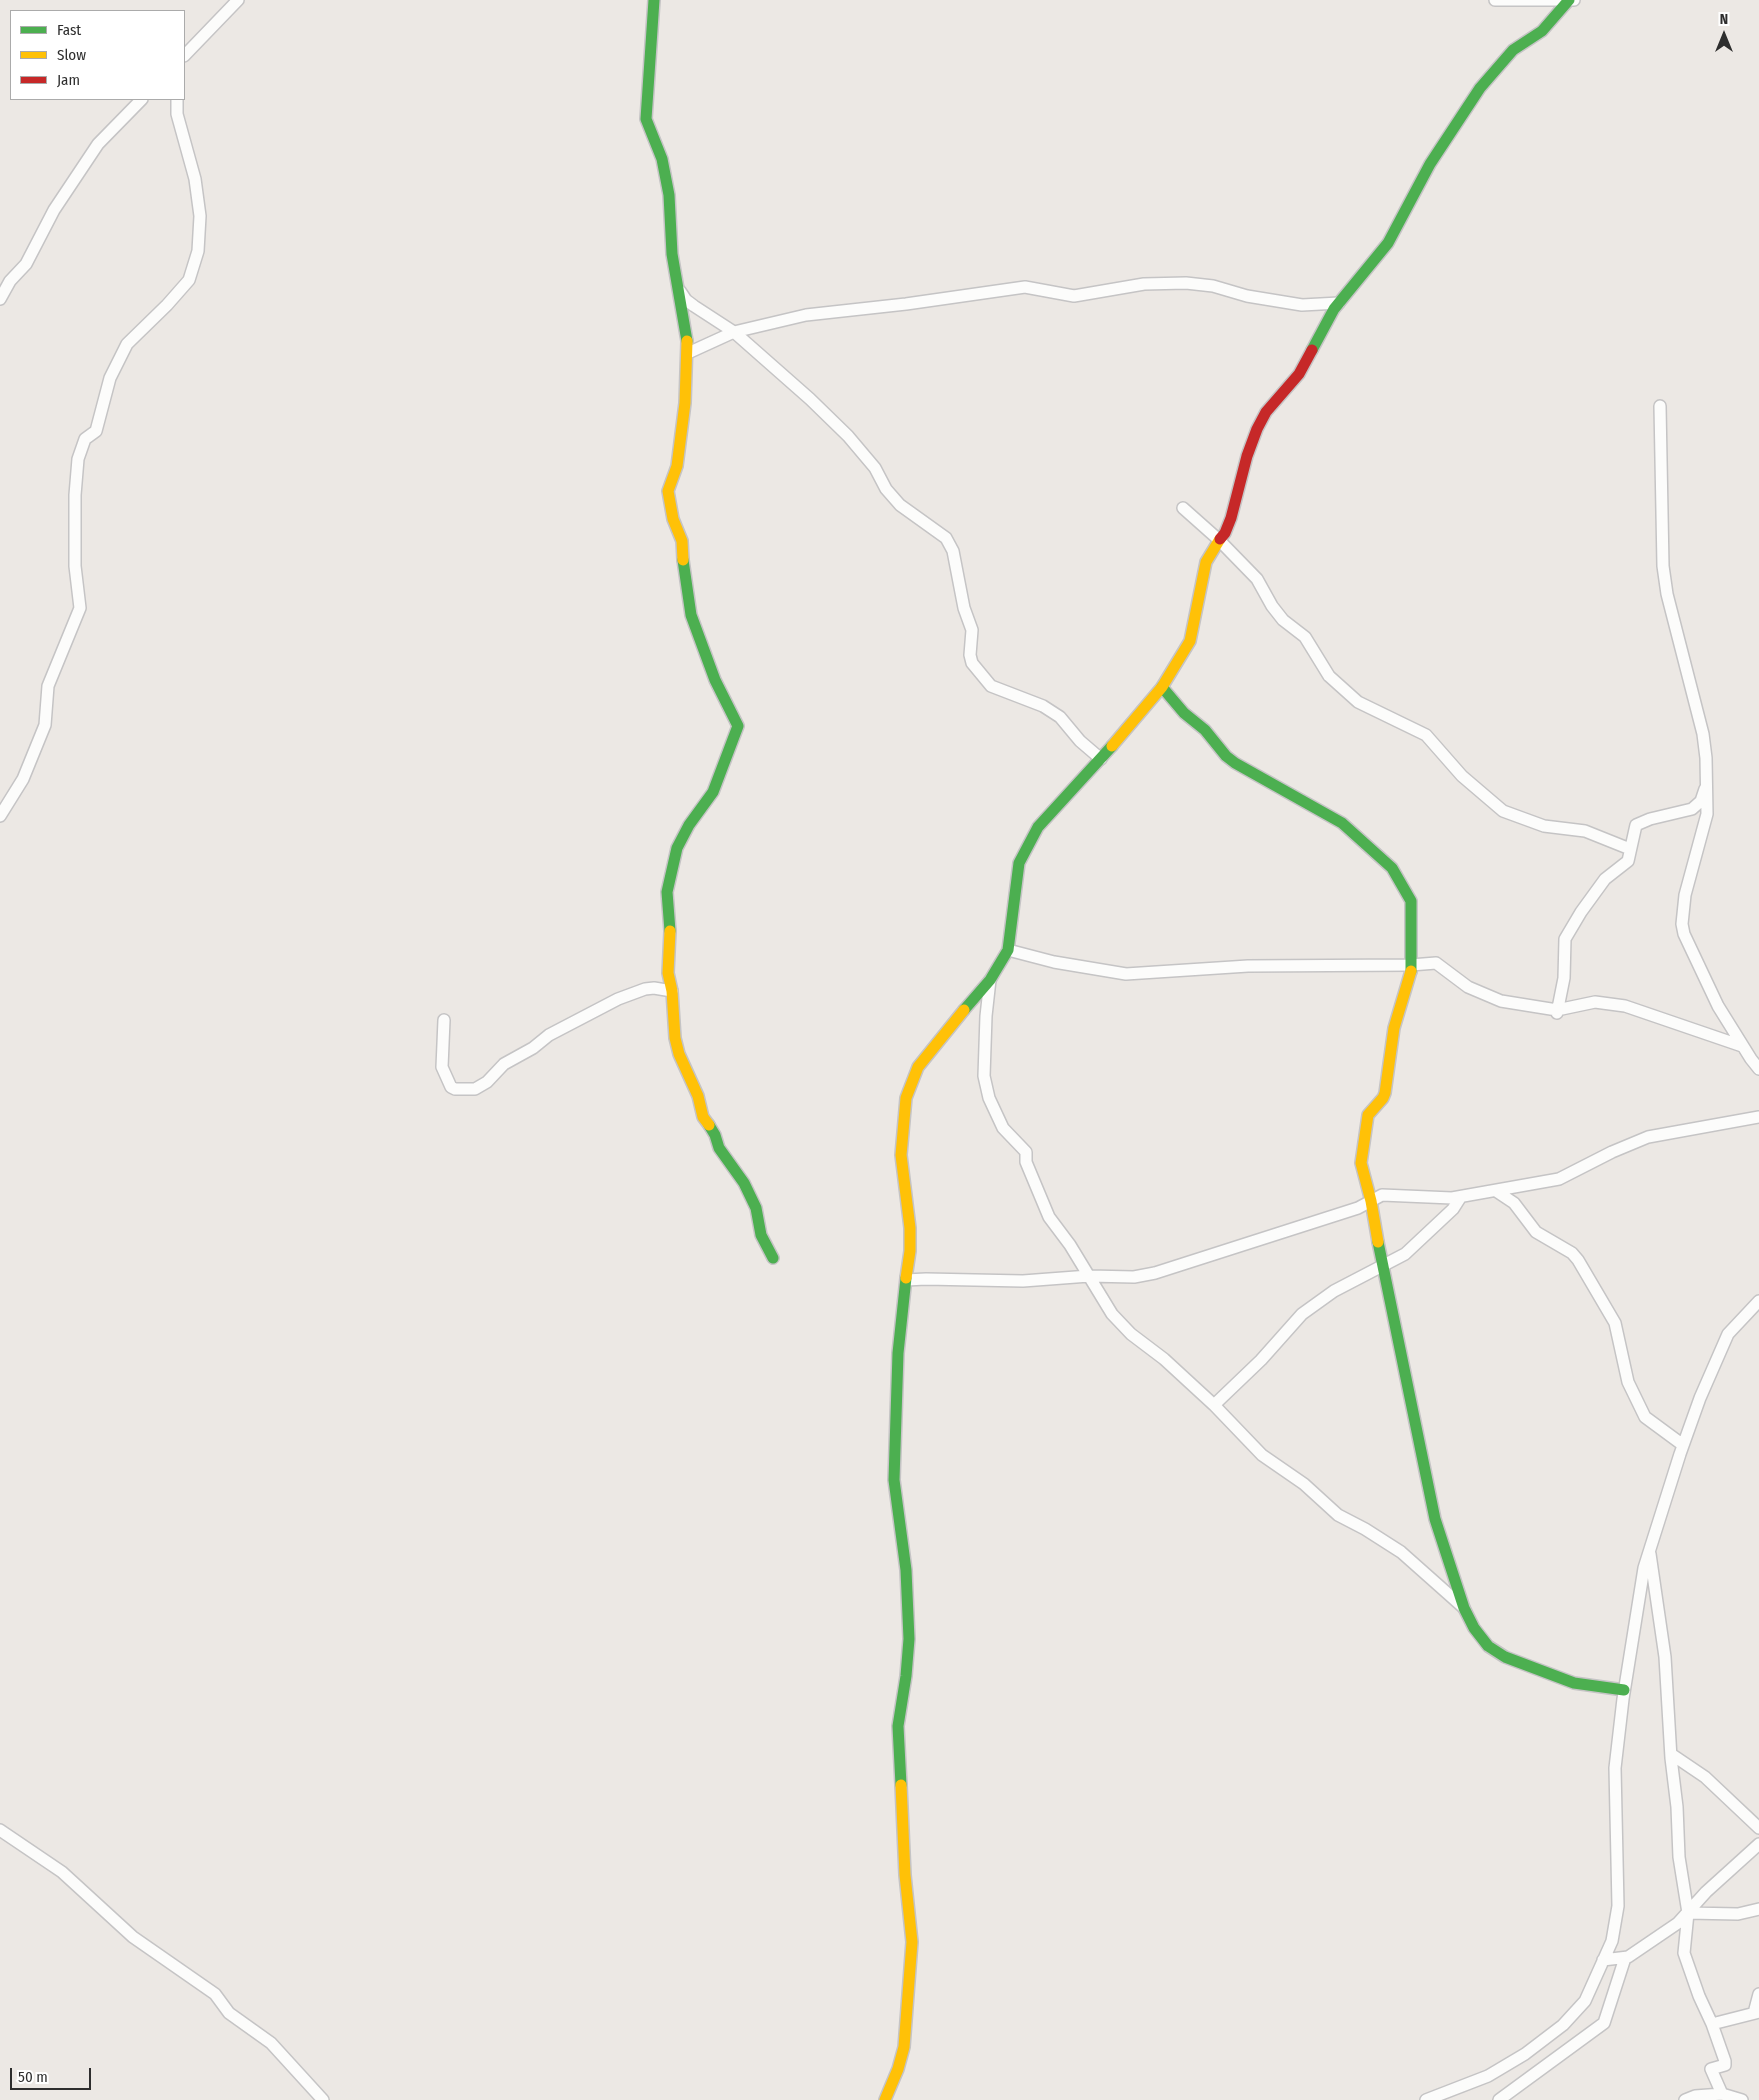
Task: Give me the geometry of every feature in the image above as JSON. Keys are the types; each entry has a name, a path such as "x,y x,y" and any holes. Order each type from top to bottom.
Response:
{"street":[{"path":"185,55 238,0"},
{"path":"654,0 646,118 662,159 669,195 672,254 680,291 688,353 685,408 677,466 668,486 668,494 673,519 682,541 684,570 691,615 715,680 738,726 713,792 689,825 677,848 667,892 670,942 668,973 672,991 675,1038 679,1054 698,1096 703,1117 715,1135 719,1148 744,1183 756,1208 761,1235 773,1258"},
{"path":"1495,0 1571,0"},
{"path":"885,2100 898,2069 904,2047 912,1942 905,1875 898,1726 906,1676 909,1639 906,1570 894,1480 898,1353 910,1228 901,1155 906,1098 918,1067 990,980 1008,950 1019,863 1024,851 1049,813 1075,788 1162,687 1190,641 1194,630 1206,562 1231,518 1247,456 1256,429 1266,412 1298,374 1339,303 1388,243 1430,164 1480,88 1513,50 1542,31 1571,0"},
{"path":"0,300 10,281 26,264 54,210 98,144 141,100"},
{"path":"0,816 23,779 45,725 48,686 80,608 75,566 75,494 78,460 85,439 96,431 110,378 127,344 167,305 189,280 198,251 200,216 196,179 177,114 177,100"},
{"path":"688,353 734,332 806,315 906,304 1025,287 1074,296 1144,284 1186,283 1213,286 1247,296 1302,305 1339,303"},
{"path":"680,291 686,300 734,332 848,436 875,468 886,489 900,506 941,532 946,538 953,551 964,608 972,630 970,655 972,662 991,686 1005,693 1023,697 1043,706 1060,717 1080,741 1101,759"},
{"path":"1660,406 1662,566 1667,594 1703,734 1707,782 1707,814 1685,895 1682,924 1684,934 1718,1006 1742,1046 1759,1069"},
{"path":"1183,508 1220,540 1257,578 1282,620 1305,637 1329,676 1358,702 1426,735 1462,776 1503,811 1544,826 1585,831 1630,849"},
{"path":"1162,687 1184,713 1205,730 1226,756 1235,763 1342,823 1392,868 1410,901 1411,965 1394,1028 1385,1093 1383,1098 1370,1112 1367,1120 1361,1163 1371,1201 1382,1267 1435,1519 1464,1608 1474,1628 1488,1646 1505,1657 1574,1683 1624,1690"},
{"path":"1557,1011 1564,978 1565,939 1581,912 1605,879 1628,861 1636,825 1697,806 1701,801 1707,782"},
{"path":"1008,950 1054,962 1126,974 1248,966 1411,965 1436,963 1468,987 1501,1001 1557,1011 1596,1002 1625,1006 1742,1046"},
{"path":"654,988 668,973"},
{"path":"990,980 986,1016 984,1076 989,1098 1004,1128 1026,1152 1026,1162 1045,1210 1112,1314 1131,1334 1164,1360 1214,1405 1262,1454 1304,1484 1338,1514 1401,1552 1464,1608"},
{"path":"444,1020 442,1067 451,1087 455,1089 475,1089 487,1082 504,1064 533,1048 549,1035 618,999 639,991 654,988 672,991"},
{"path":"906,1280 1023,1281 1089,1276 1134,1276 1155,1273 1358,1208 1388,1194 1460,1198 1496,1191 1567,1176 1602,1156 1648,1137 1759,1118"},
{"path":"1496,1191 1514,1204 1536,1232 1572,1253 1578,1260 1615,1323 1628,1382 1645,1417 1683,1445"},
{"path":"1214,1405 1261,1360 1302,1314 1334,1291 1405,1254 1453,1208 1460,1198"},
{"path":"1426,2100 1488,2076 1525,2054 1563,2025 1585,2001 1612,1941 1618,1906 1615,1768 1624,1690 1644,1568 1700,1398 1728,1334 1759,1301"},
{"path":"1649,1549 1665,1657 1679,1857 1688,1913 1684,1953 1699,1996 1712,2024 1725,2065 1711,2069 1722,2094"},
{"path":"1671,1754 1705,1777 1759,1828"},
{"path":"0,1830 62,1872 133,1937 215,1994 229,2013 271,2043 323,2100"},
{"path":"1603,1960 1625,1958 1672,1927 1688,1913 1706,1892 1759,1844"},
{"path":"1688,1913 1738,1914 1759,1909"},
{"path":"1499,2100 1604,2023 1625,1958"},
{"path":"1712,2024 1756,2013 1759,1994"},
{"path":"1685,2100 1708,2094 1722,2094 1742,2100"}],"traffic: fast":[{"path":"654,0 646,119 662,159 669,195 672,254 687,341"},
{"path":"1312,350 1334,309 1388,243 1430,164 1480,88 1513,50 1542,31 1569,0"},
{"path":"670,931 667,892 677,848 689,825 713,792 738,726 715,680 691,615 683,560"},
{"path":"1162,687 1184,713 1205,730 1226,756 1235,763 1342,823 1392,868 1411,901 1411,971"},
{"path":"964,1010 990,980 1008,950 1019,863 1038,827 1112,746"},
{"path":"709,1125 715,1135 719,1148 744,1183 756,1208 761,1235 773,1258"},
{"path":"1378,1242 1435,1519 1464,1608 1474,1628 1488,1646 1505,1657 1574,1683 1624,1690"},
{"path":"901,1785 898,1726 906,1676 909,1639 906,1570 894,1480 898,1353 906,1278"}],"traffic: slow":[{"path":"683,560 682,541 673,519 668,491 677,466 685,403 687,341"},
{"path":"1112,746 1162,687 1190,641 1206,562 1220,539"},
{"path":"670,931 668,973 672,991 675,1038 679,1054 698,1096 703,1117 709,1125"},
{"path":"1378,1242 1371,1201 1361,1163 1368,1115 1385,1093 1394,1028 1411,971"},
{"path":"906,1278 910,1251 910,1228 901,1155 906,1098 918,1067 964,1010"},
{"path":"885,2100 898,2069 904,2047 912,1942 905,1875 901,1785"}],"traffic: jam":[{"path":"1220,539 1225,533 1231,518 1247,456 1257,429 1266,412 1299,374 1312,350"}]}
